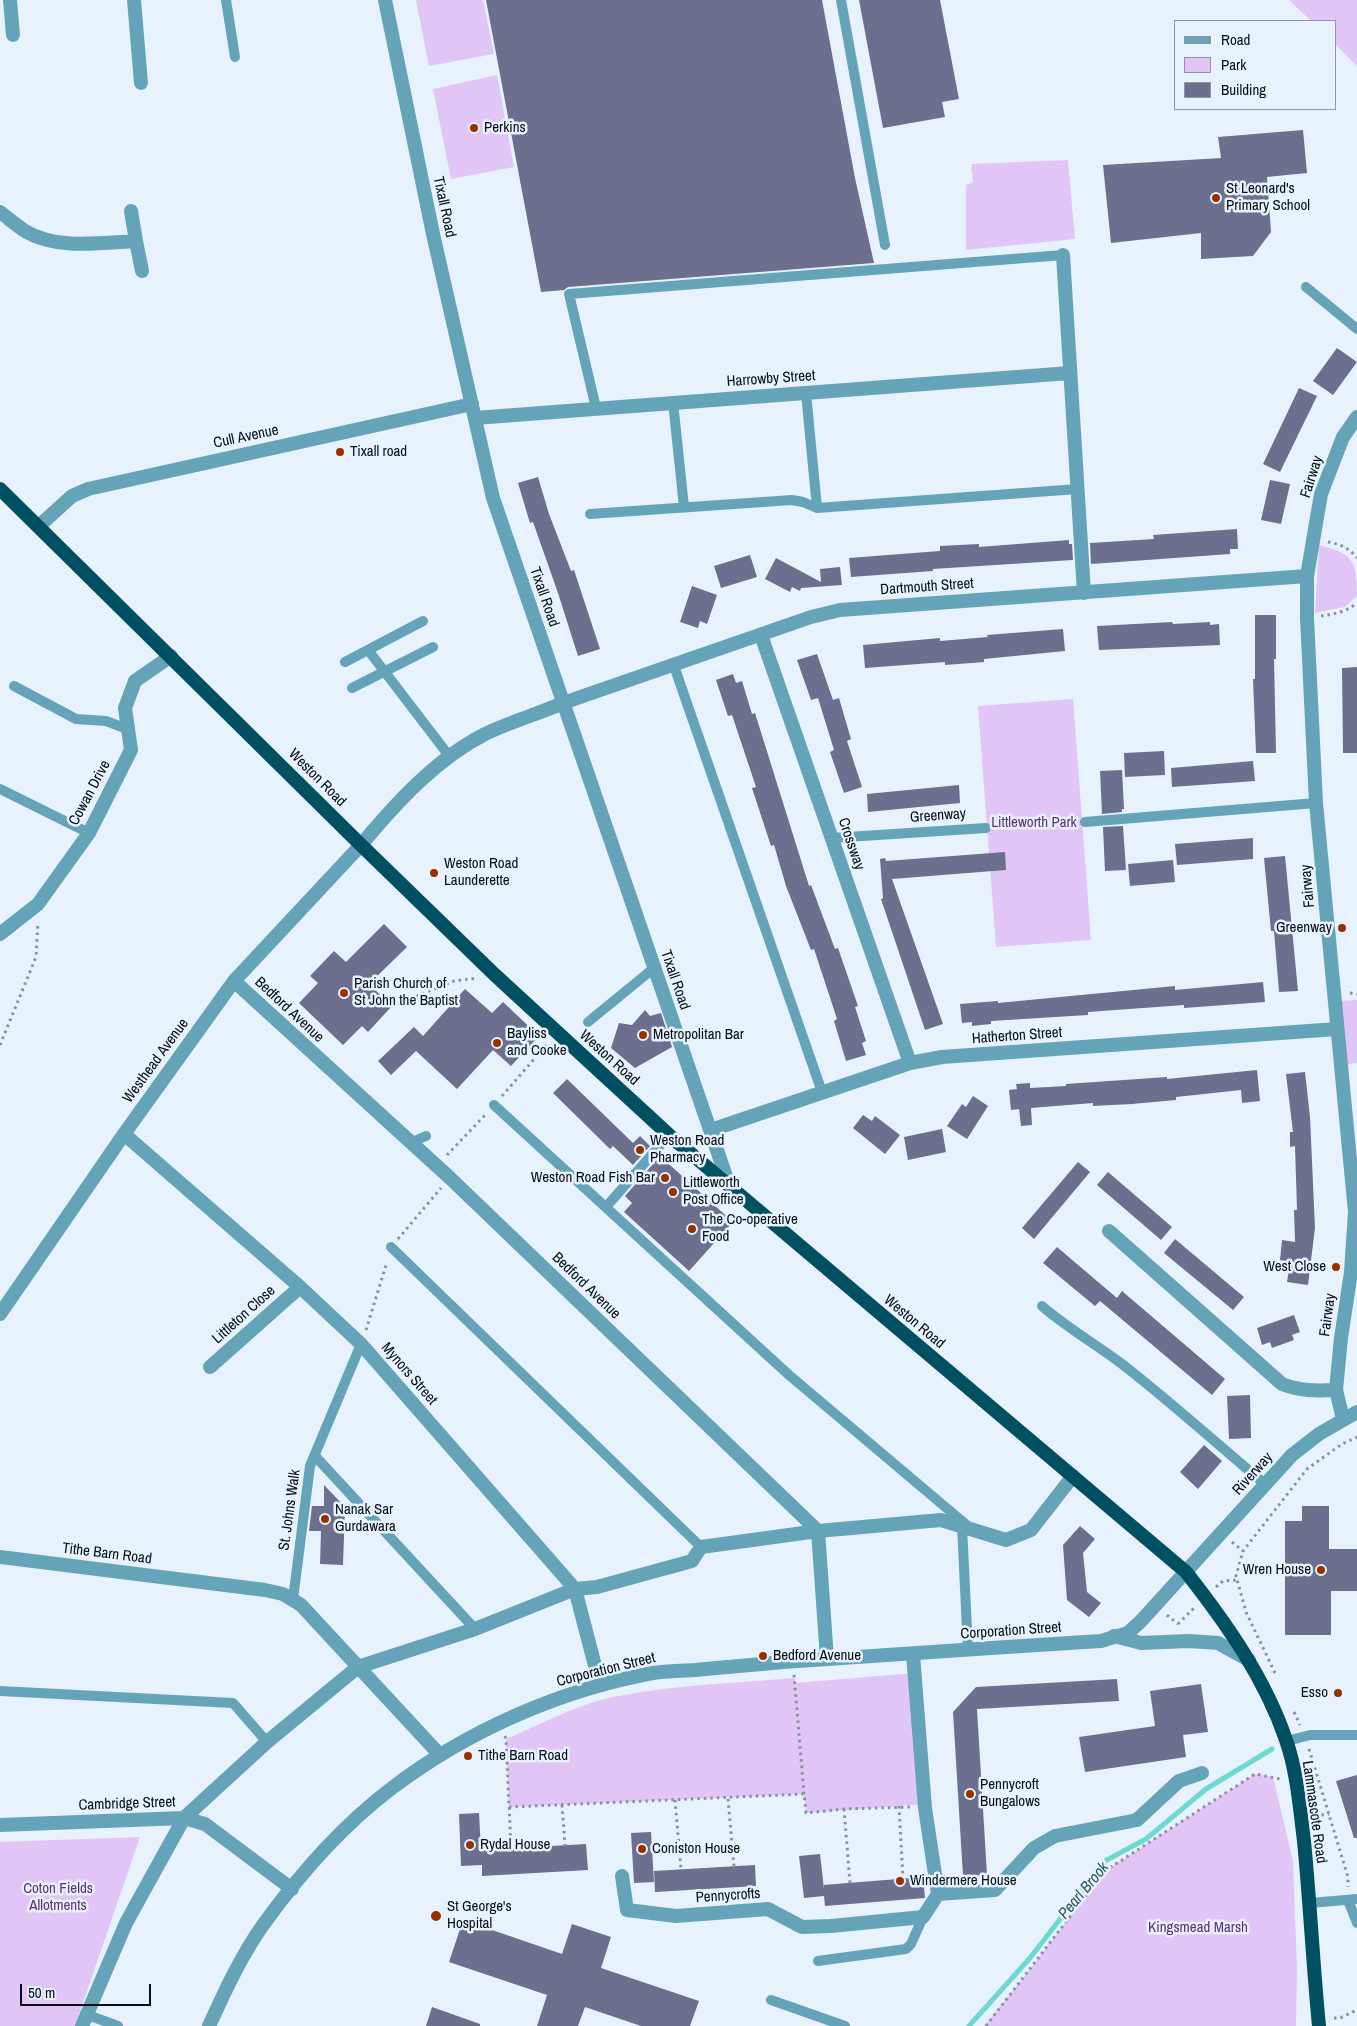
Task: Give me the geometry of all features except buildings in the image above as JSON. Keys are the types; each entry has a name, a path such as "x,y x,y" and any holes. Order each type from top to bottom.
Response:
{"highway":[{"name":"Weston Road","path":"0,489 361,845 496,975 669,1135 1186,1572"},
{"name":"Lammascote Road","path":"1186,1572 1220,1615 1248,1660 1270,1701 1286,1741 1300,1800 1319,2021"}],"street":[{"path":"10,0 13,35"},
{"path":"134,0 141,83"},
{"name":"Tixall Road","path":"385,0 418,162 493,498 730,1188"},
{"path":"131,211 142,271"},
{"path":"0,212 26,232 49,240 97,243 136,241"},
{"path":"1062,254 1084,593"},
{"name":"Harrowby Street","path":"473,411 596,408 1070,373"},
{"name":"Cull Avenue","path":"39,526 72,496 88,489 473,411"},
{"name":"Fairway","path":"1343,1419 1336,1390 1355,1212 1316,803 1307,618 1307,576 1321,494 1343,437 1357,417"},
{"name":"Dartmouth Street","path":"450,757 486,734 563,704 811,617 840,610 1307,576"},
{"name":"Crossway","path":"761,635 910,1063"},
{"name":"Cowan Drive","path":"0,934 38,904 89,833 131,750 130,730 125,708 135,681 171,656"},
{"name":"Westhead Avenue","path":"0,1314 124,1134 234,981 361,845 390,810 450,757"},
{"name":"Bedford Avenue","path":"234,981 464,1192 818,1532"},
{"name":"Hatherton Street","path":"711,1130 910,1063 942,1058 1337,1029"},
{"name":"Mynors Street","path":"124,1134 300,1287 361,1344 575,1589 600,1685"},
{"path":"1109,1231 1282,1384 1308,1391 1336,1390"},
{"name":"Littleton Close","path":"210,1368 300,1287"},
{"name":"Riverway","path":"1186,1572 1292,1455 1319,1434 1357,1412"},
{"path":"84,2020 126,1923 184,1818 267,1742 358,1667 475,1629 575,1589 597,1587 692,1561 701,1548 818,1532 940,1520 1006,1540 1031,1530 1073,1476"},
{"path":"818,1532 827,1659"},
{"name":"Tithe Barn Road","path":"0,1557 266,1590 283,1594 301,1605 440,1755"},
{"name":"Corporation Street","path":"209,2026 232,1976 262,1926 292,1889 354,1821 391,1789 440,1755 499,1724 554,1700 600,1685 655,1673 827,1659 1101,1641 1128,1633 1186,1572"},
{"path":"1114,1636 1141,1643 1218,1643 1248,1660"},
{"path":"913,1654 925,1808 938,1894 923,1916"},
{"path":"938,1894 996,1890 1034,1848 1055,1836 1137,1820 1179,1781 1202,1773"},
{"name":"Cambridge Street","path":"0,1825 184,1818 205,1824 292,1889"},
{"name":"Pennycrofts","path":"622,1876 627,1910 676,1916 768,1909 802,1927 831,1926 923,1916"}],"lane":[{"path":"226,0 235,57"},
{"path":"841,0 885,245"},
{"path":"596,408 569,294 1062,254"},
{"path":"1306,287 1357,330"},
{"path":"806,393 817,508"},
{"path":"674,402 684,506"},
{"path":"590,514 792,500 817,508 1078,489"},
{"path":"345,662 423,621"},
{"path":"352,688 433,647"},
{"path":"368,650 450,757"},
{"path":"674,666 822,1092"},
{"path":"14,686 76,719 106,721 130,730"},
{"path":"0,789 89,833"},
{"path":"1085,822 1316,803"},
{"name":"Greenway","path":"832,838 986,828"},
{"path":"588,1022 654,968"},
{"path":"494,1105 789,1375 967,1528 968,1650"},
{"path":"606,1207 669,1135"},
{"path":"410,1143 426,1136"},
{"path":"391,1247 701,1548"},
{"path":"1042,1306 1064,1325 1123,1365 1265,1484"},
{"name":"St. Johns Walk","path":"293,1599 310,1466 361,1344"},
{"path":"315,1456 475,1629"},
{"path":"0,1692 233,1703 267,1742"},
{"path":"1286,1741 1305,1736 1357,1735"},
{"path":"1310,1903 1352,1900 1357,1923"},
{"path":"818,1961 906,1948 911,1944 923,1916"},
{"path":"771,2000 824,2022 845,2026"},
{"path":"84,2020 118,2026"}],"path":[{"path":"1313,539 1339,544 1352,552 1357,558"},
{"path":"1307,618 1338,613 1357,604"},
{"name":"Greenway","path":"986,828 1085,822"},
{"path":"0,1045 36,957 38,904"},
{"path":"392,1006 454,981 496,975"},
{"path":"1276,1674 1246,1612 1236,1576 1244,1551 1307,1469 1342,1444 1357,1437"},
{"path":"1178,1624 1223,1581 1238,1580"},
{"path":"1156,1605 1178,1624 1179,1642"},
{"path":"793,1662 806,1813 899,1806 925,1808"},
{"path":"1292,1709 1305,1736 1348,1877 1352,1900"},
{"path":"499,1724 506,1739 511,1848"},
{"path":"986,2026 1105,1871 1255,1774 1295,1782"},
{"path":"509,1807 804,1794"},
{"path":"728,1798 734,1866"},
{"path":"675,1800 681,1870"},
{"path":"562,1805 565,1845"},
{"path":"899,1806 903,1879"},
{"path":"844,1809 850,1883"},
{"path":"1319,2021 1340,2018 1357,2010"}],"green space":[{"path":"416,0 483,0 494,54 429,66"},
{"path":"1289,0 1357,0 1357,66 1337,46 1337,20 1310,20"},
{"name":"Perkins","path":"497,75 514,167 451,179 433,89"},
{"path":"1068,160 1075,239 966,250 966,185 973,182 971,164"},
{"path":"1319,545 1340,552 1351,561 1356,575 1357,596 1345,607 1315,613"},
{"name":"Littleworth Park","path":"1073,699 1091,940 996,947 978,706"},
{"path":"1357,1000 1357,1063 1344,1065 1340,1001"},
{"path":"915,1673 926,1804 806,1813 804,1794 509,1807 506,1739 559,1715 599,1700 635,1693 726,1683 795,1678 795,1683"},
{"name":"Kingsmead Marsh","path":"1255,1774 1273,1777 1293,1861 1297,1970 1296,2026 984,2026 1105,1871"},
{"name":"Coton Fields Allotments","path":"140,1837 75,2026 0,2026 0,1842"}],"waterway":[{"name":"Pearl Brook","path":"969,2026 1030,1958 1105,1861 1146,1839 1206,1789 1272,1749"}],"place":[{"name":"Perkins","path":"474,128"},
{"name":"St Leonard's Primary School","path":"1216,198"},
{"name":"Tixall road","path":"340,452"},
{"name":"Weston Road Launderette","path":"434,873"},
{"name":"Greenway","path":"1342,928"},
{"name":"Parish Church of St John the Baptist","path":"344,993"},
{"name":"Metropolitan Bar","path":"643,1035"},
{"name":"Bayliss and Cooke","path":"497,1043"},
{"name":"Weston Road Pharmacy","path":"640,1150"},
{"name":"Weston Road Fish Bar","path":"665,1178"},
{"name":"Littleworth Post Office","path":"673,1192"},
{"name":"The Co-operative Food","path":"692,1229"},
{"name":"West Close","path":"1336,1267"},
{"name":"Nanak Sar Gurdawara","path":"325,1519"},
{"name":"Wren House","path":"1321,1570"},
{"name":"Bedford Avenue","path":"763,1656"},
{"name":"Esso","path":"1338,1693"},
{"name":"Tithe Barn Road","path":"468,1756"},
{"name":"Pennycroft Bungalows","path":"970,1794"},
{"name":"Rydal House","path":"470,1845"},
{"name":"Coniston House","path":"642,1849"},
{"name":"Windermere House","path":"900,1881"},
{"name":"St George's Hospital","path":"436,1916"}]}
